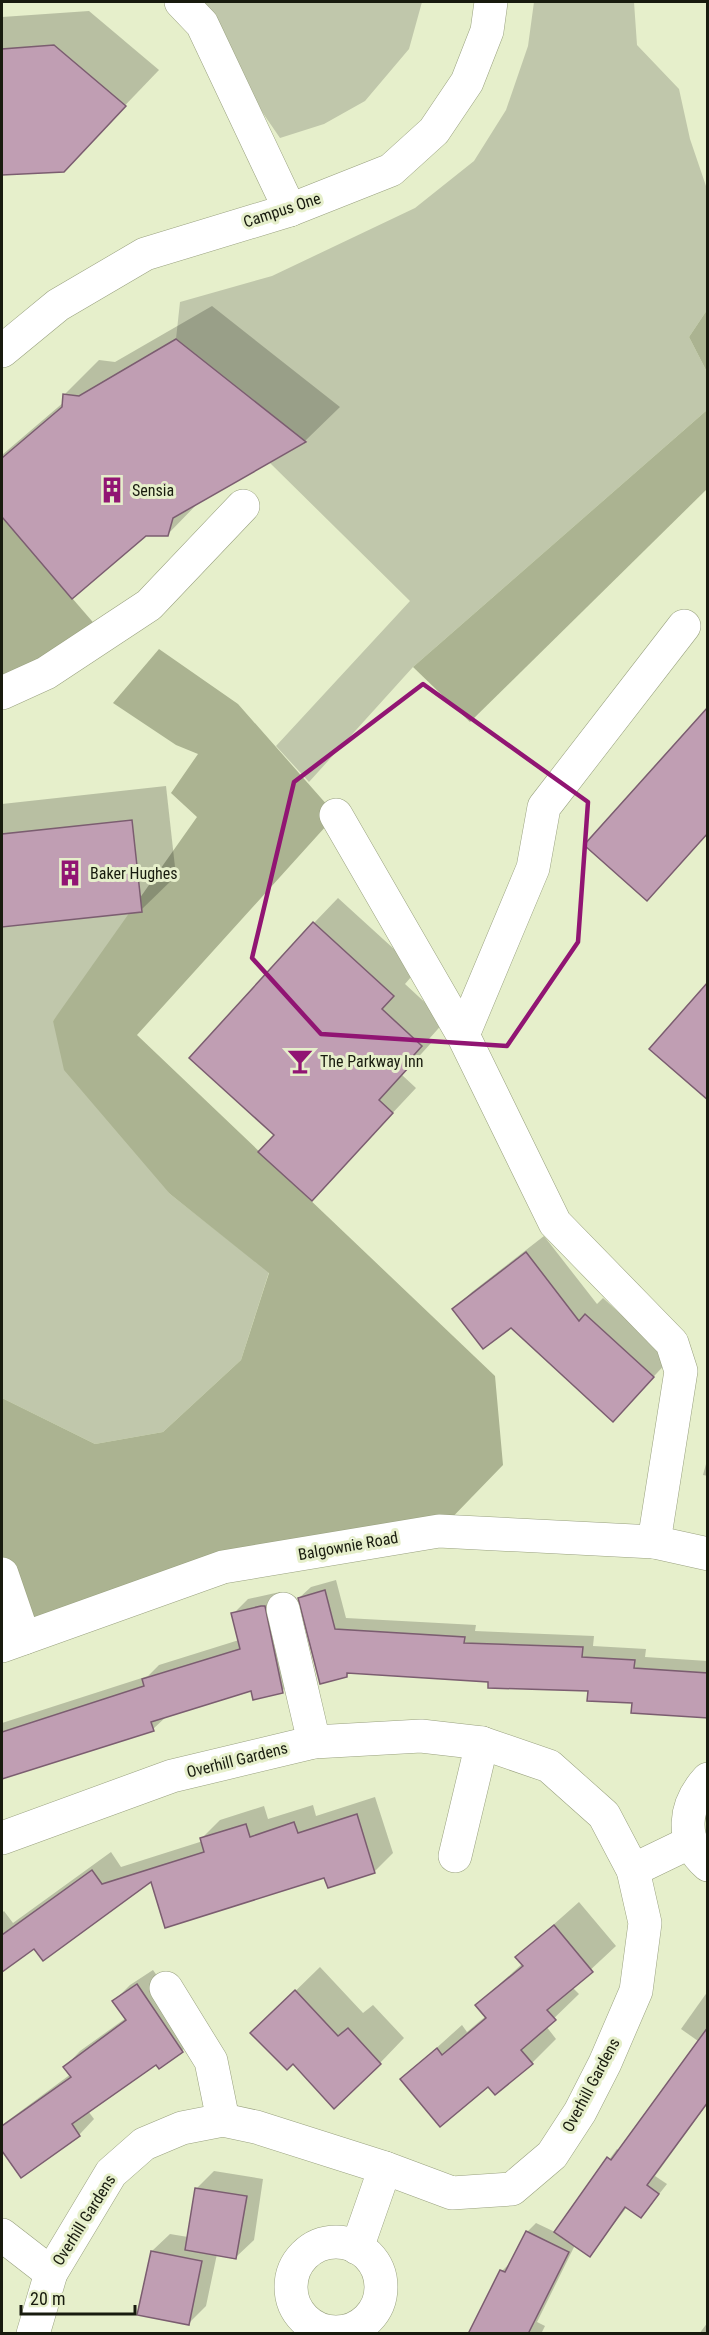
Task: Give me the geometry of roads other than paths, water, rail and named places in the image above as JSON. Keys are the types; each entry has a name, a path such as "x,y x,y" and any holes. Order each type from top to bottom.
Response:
{"street":[{"path":"181,2 202,24 290,210"},
{"name":"Campus One","path":"2,351 58,305 145,254 290,210 391,170 434,131 467,82 487,31 491,2"},
{"path":"2,693 46,673 150,605 243,506"},
{"path":"463,1035 533,868 544,807 684,626"},
{"path":"336,815 463,1035 555,1223 672,1344 681,1371 654,1542"},
{"name":"Balgownie Road","path":"13,1642 223,1567 439,1531 654,1542 708,1554"},
{"path":"2,1574 13,1642"},
{"path":"283,1609 314,1742"},
{"name":"Overhill Gardens","path":"2,1838 172,1776 314,1742 421,1736 482,1743 549,1766 604,1815 633,1870 645,1923 636,1991 605,2063 580,2112 552,2155 512,2189 452,2193 385,2168 256,2127 223,2120 182,2128 144,2144 111,2173 51,2273 33,2334"},
{"path":"455,1856 482,1743"},
{"path":"633,1870 699,1854 687,1826 689,1808 696,1792 708,1779"},
{"path":"166,1988 211,2061 223,2120"},
{"path":"357,2248 385,2168"},
{"name":"Overhill Gardens","path":"2,2235 51,2273"}],"place":[{"name":"Sensia","path":"112,490"},
{"name":"Baker Hughes","path":"70,873"},
{"name":"The Parkway Inn","path":"300,1061"}]}
